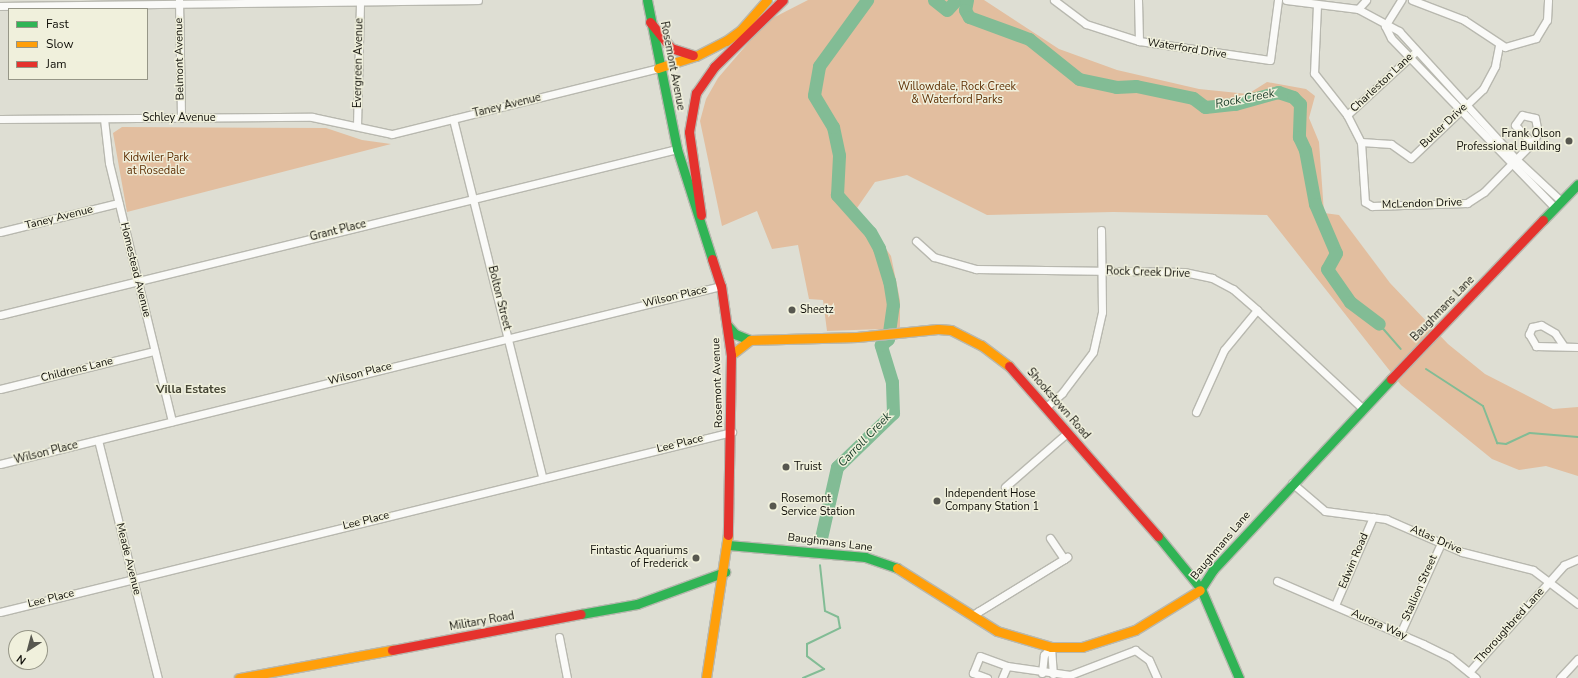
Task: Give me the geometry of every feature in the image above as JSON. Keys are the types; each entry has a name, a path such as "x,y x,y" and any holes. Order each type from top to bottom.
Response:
{"main road":[{"name":"Rosemont Avenue","path":"647,0 658,68 677,149 701,215 721,286 731,355 732,432 728,545 725,572 706,678"},
{"path":"658,68 696,56 740,31 766,0"},
{"path":"701,215 689,132 691,106 702,81 739,42 784,0"},
{"path":"650,22 671,48 696,56"},
{"path":"658,68 705,61 739,42"},
{"name":"Baughmans Lane","path":"728,545 865,557 901,569 976,613 997,631 1051,647 1102,642 1135,630 1201,589 1213,570 1292,483 1578,184"},
{"name":"Shookstown Road","path":"728,326 735,334 750,340 878,335 938,329 966,336 1010,367 1201,589 1239,678"},
{"path":"731,355 750,340"},
{"name":"Military Road","path":"239,678 637,604 725,572"}],"street":[{"path":"0,6 179,2 478,0"},
{"name":"Waterford Drive","path":"1054,0 1086,24 1139,41 1270,60 1278,0"},
{"path":"1138,0 1139,41"},
{"path":"1286,0 1358,9 1385,26 1399,31 1558,205"},
{"path":"1358,9 1366,0"},
{"path":"1385,26 1401,0"},
{"path":"1412,0 1464,20 1500,46 1512,47 1536,38 1547,20 1548,0"},
{"name":"Evergreen Avenue","path":"357,126 360,1"},
{"name":"Belmont Avenue","path":"179,2 181,118"},
{"name":"McLendon Drive","path":"1317,5 1314,73 1347,115 1361,142 1363,197 1372,206 1467,203 1484,192 1532,143"},
{"path":"1385,26 1391,38 1510,164 1558,205"},
{"name":"Butler Drive","path":"1361,142 1391,144 1411,158 1467,105 1490,79 1500,46"},
{"name":"Charleston Lane","path":"1347,115 1417,50"},
{"name":"Taney Avenue","path":"357,126 392,134 658,68"},
{"name":"Schley Avenue","path":"0,119 312,117 357,126"},
{"name":"Homestead Avenue","path":"104,119 118,203 139,280 154,351 172,421"},
{"name":"Bolton Street","path":"453,119 475,198 542,478"},
{"name":"Grant Place","path":"0,315 677,149"},
{"name":"Taney Avenue","path":"0,232 118,203"},
{"path":"1045,408 1062,393 1093,352 1102,312 1101,230"},
{"name":"Rock Creek Drive","path":"916,241 934,257 976,269 1184,272 1212,278 1233,289 1363,408"},
{"name":"Wilson Place","path":"0,464 721,286"},
{"path":"1196,412 1224,350 1257,310"},
{"path":"1563,345 1555,333 1541,325 1532,327 1529,334 1536,346 1563,345 1578,347"},
{"name":"Childrens Lane","path":"0,389 154,351"},
{"name":"Lee Place","path":"0,612 133,578 732,432"},
{"path":"1004,487 1067,433"},
{"name":"Meade Avenue","path":"98,440 158,678"},
{"name":"Atlas Drive","path":"1292,483 1325,512 1373,516 1479,557 1514,564 1551,580 1578,604"},
{"name":"Edwin Road","path":"1335,605 1373,516"},
{"path":"976,613 1063,560 1050,538"},
{"name":"Stallion Street","path":"1400,634 1441,543"},
{"name":"Thoroughbred Lane","path":"1469,672 1564,565 1578,559"},
{"name":"Aurora Way","path":"1277,581 1335,605 1450,657 1476,678"},
{"path":"559,637 567,678"},
{"path":"1042,673 1044,655 1051,647"},
{"path":"1051,647 1053,674"},
{"path":"987,678 973,674 980,656 1007,666 1042,673 1071,676 1136,650 1149,660 1156,678"},
{"path":"1560,678 1578,659"},
{"path":"1002,678 1007,666"}],"green space":[{"name":"Willowdale, Rock Creek & Waterford Parks","path":"808,0 984,0 1059,49 1117,70 1199,89 1248,94 1267,82 1306,89 1315,96 1309,118 1319,142 1324,213 1339,215 1390,283 1448,344 1485,374 1553,409 1578,407 1578,476 1546,466 1519,470 1492,459 1401,385 1267,215 1113,212 987,215 907,175 875,182 857,208 891,256 900,300 900,327 895,333 828,338 881,329 827,331 823,300 809,299 798,245 772,249 757,211 722,226 700,121 706,99 718,78 767,21"},
{"name":"Kidwiler Park at Rosedale","path":"122,127 326,128 362,140 391,144 127,212 113,133"}],"waterway":[{"name":"Carroll Creek","path":"821,538 837,467 893,413 892,382 881,345 888,339 893,305 889,281 879,248 870,232 837,195 839,155 833,127 814,95 819,66 867,0"},
{"name":"Rock Creek","path":"934,0 947,10 956,0"},
{"name":"Rock Creek","path":"967,0 965,10 969,17 1029,39 1079,79 1116,87 1136,86 1193,98 1205,107 1235,104 1278,92 1293,97 1300,104 1299,137 1305,150 1315,204 1336,253 1327,269 1350,302 1379,324"},
{"name":"Rock Creek","path":"1379,324 1401,349"},
{"name":"Rock Creek","path":"1426,369 1483,406 1497,443 1506,444 1530,433 1578,437"},
{"name":"Carroll Creek","path":"803,678 824,669 807,656 807,644 840,628 838,617 825,611 820,565"}],"traffic: fast":[{"path":"647,0 677,149 712,259"},
{"path":"1543,220 1578,184"},
{"path":"728,326 735,334 750,340"},
{"path":"1200,590 1213,570 1391,379"},
{"path":"1158,536 1201,589 1239,678"},
{"path":"728,545 865,557 897,568"},
{"path":"581,614 637,604 725,572"}],"traffic: slow":[{"path":"658,68 696,56 726,41 740,31 767,0"},
{"path":"731,355 750,340 857,337 938,329 951,330 981,345 1009,366"},
{"path":"706,678 728,535"},
{"path":"897,568 997,631 1051,647 1082,647 1135,630 1200,590"},
{"path":"239,678 392,650"}],"traffic: jam":[{"path":"701,215 689,132 696,93 714,67 783,0"},
{"path":"650,22 671,48 693,55"},
{"path":"1391,379 1543,220"},
{"path":"712,259 721,286 731,355 728,535"},
{"path":"1009,366 1158,536"},
{"path":"392,650 581,614"}],"place":[{"name":"Frank Olson Professional Building","path":"1569,141"},
{"name":"Sheetz","path":"792,310"},
{"name":"Truist","path":"786,467"},
{"name":"Independent Hose Company Station 1","path":"937,501"},
{"name":"Rosemont Service Station","path":"773,506"},
{"name":"Fintastic Aquariums of Frederick","path":"696,558"}],"district":[{"name":"Villa Estates","path":"191,390"}]}
